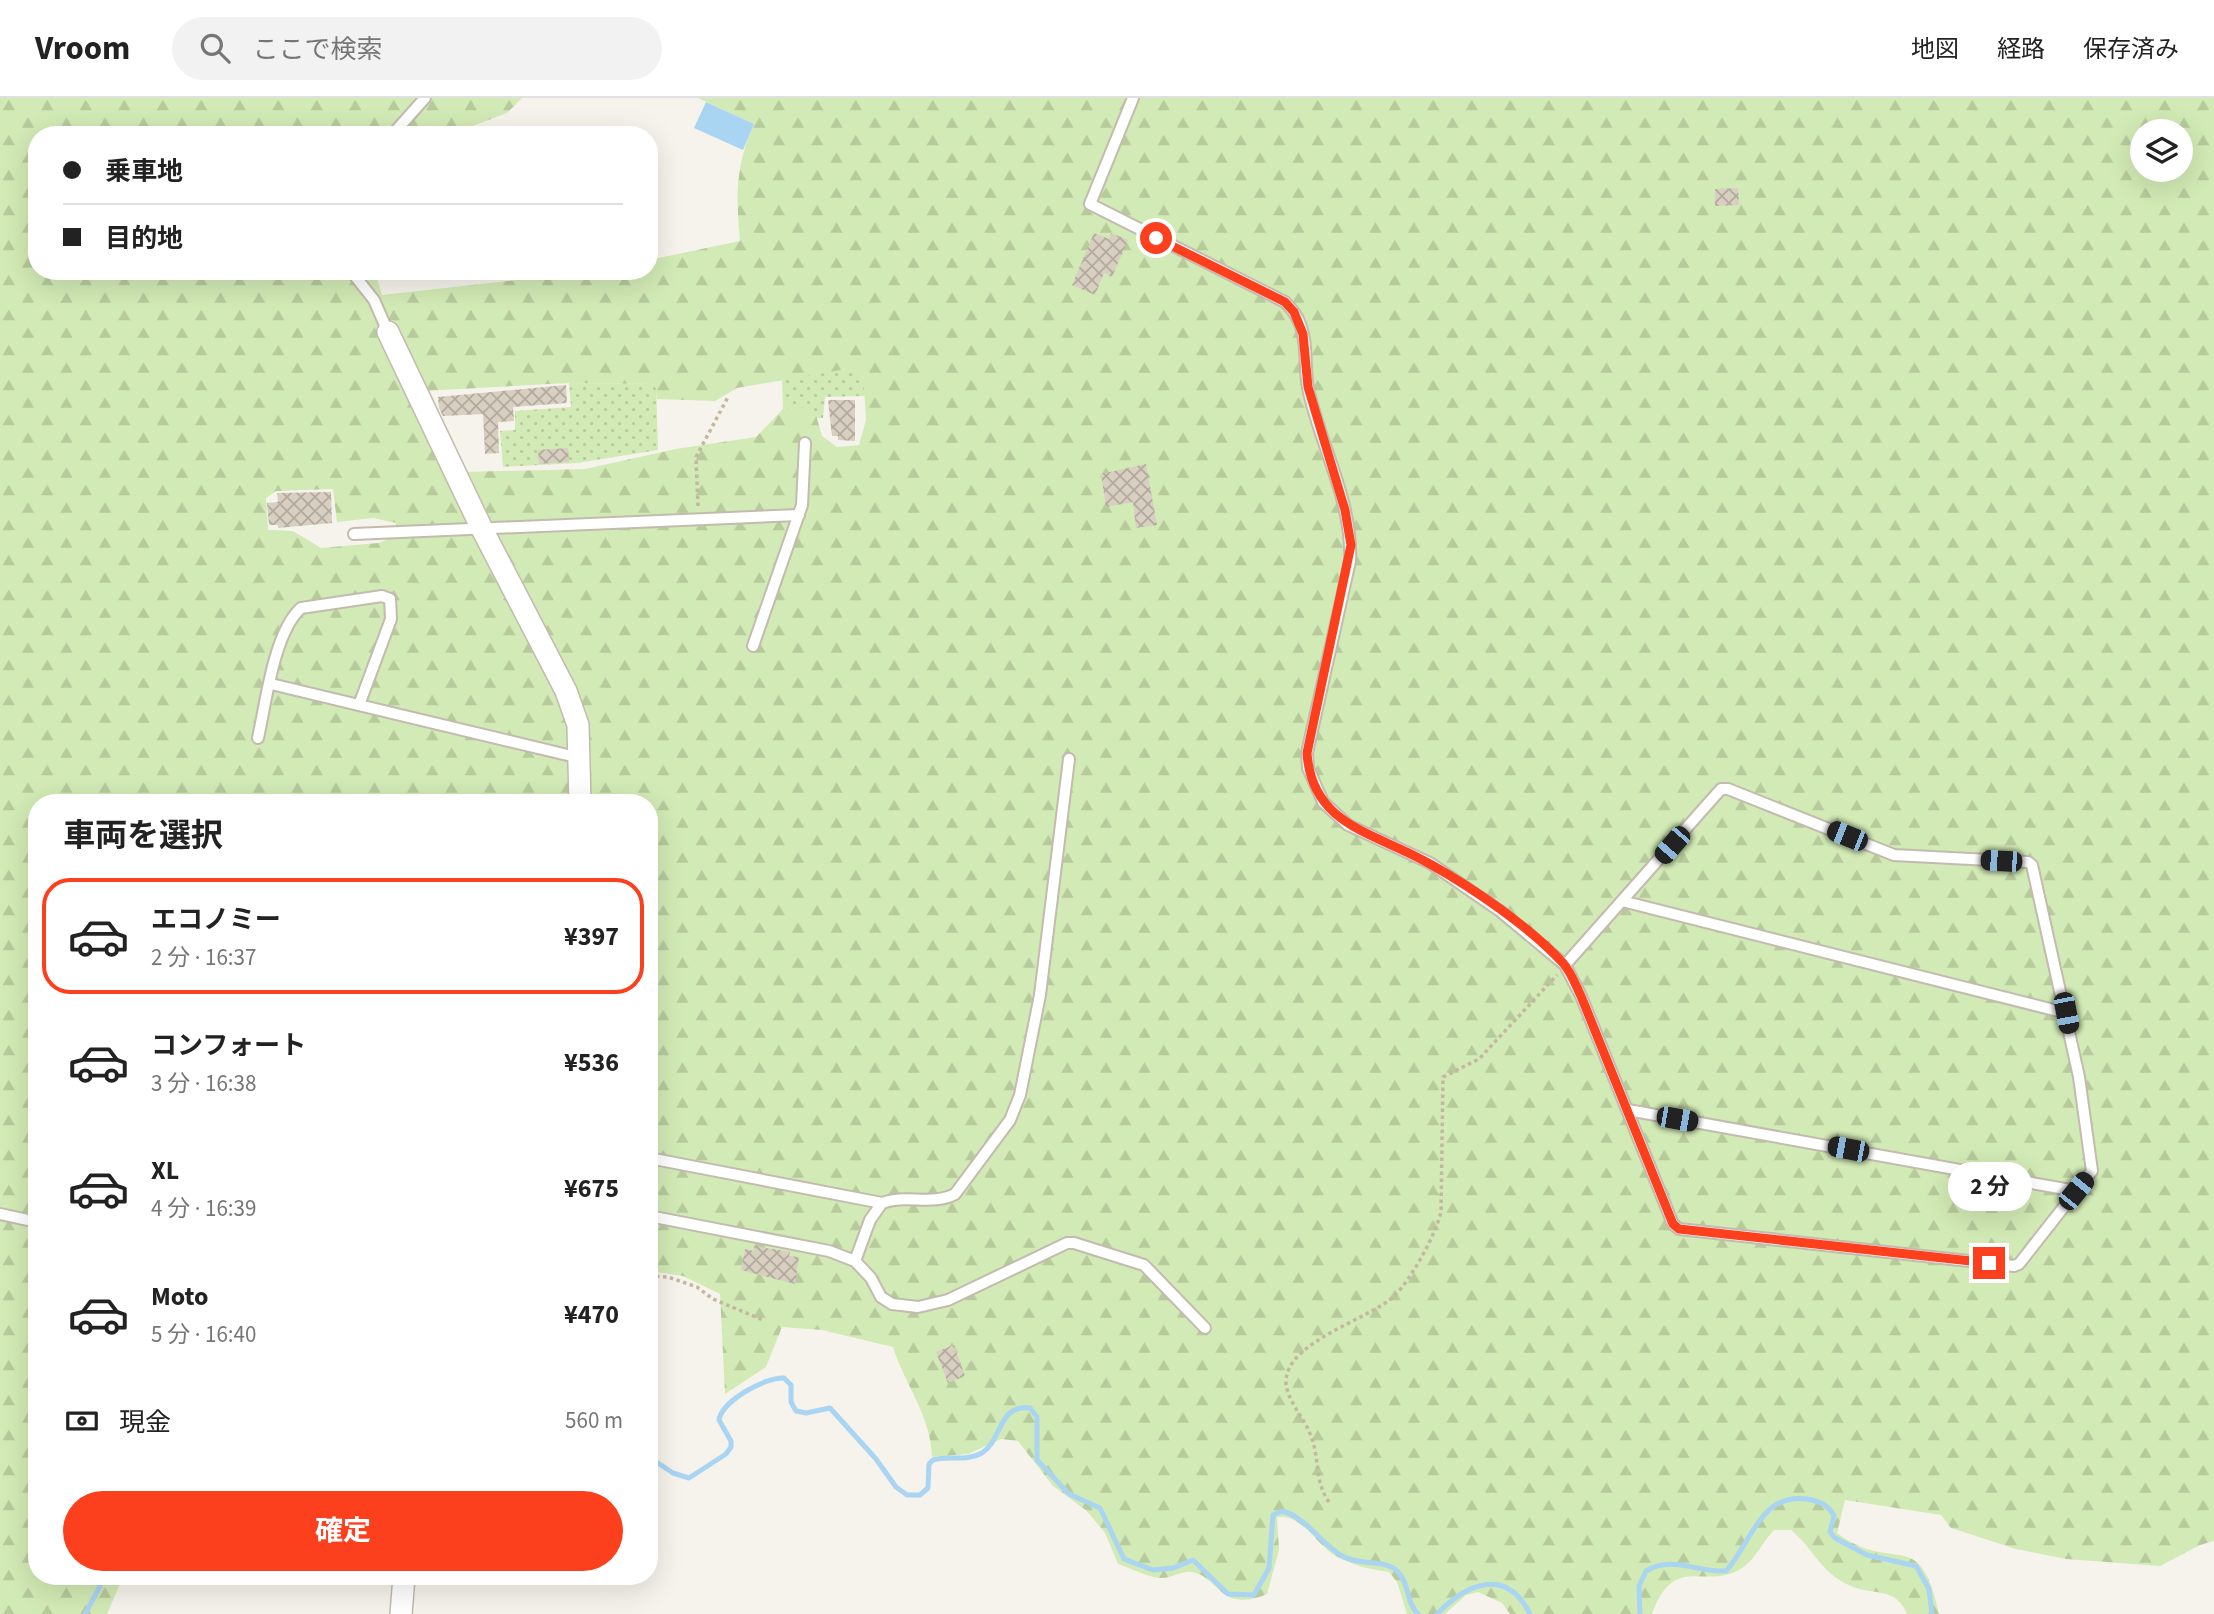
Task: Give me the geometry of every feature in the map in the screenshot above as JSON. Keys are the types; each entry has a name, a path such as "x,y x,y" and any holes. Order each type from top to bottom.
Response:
{"street":[{"path":"388,332 482,529 566,691 578,725 580,794"},
{"path":"401,1614 403,1585"}],"lane":[{"path":"400,126 425,98"},
{"path":"1133,98 1090,204 1285,302 1294,312 1303,334 1308,387 1345,510 1351,545 1342,598 1310,734 1308,768 1314,784 1323,802 1348,825 1430,863 1500,911 1565,965 1673,1224 1679,1229 2014,1266 2094,1167 2066,1013 2032,865 2028,862 1894,855 1728,789 1721,789 1565,965"},
{"path":"358,280 373,300 388,332"},
{"path":"753,646 799,514 805,443"},
{"path":"354,534 799,514"},
{"path":"258,738 282,638 294,614 301,607 382,596 390,599 391,619 359,705"},
{"path":"271,684 580,758"},
{"path":"658,1160 882,1203 907,1198 947,1199 955,1194 1010,1120 1020,1095 1035,1020 1069,759"},
{"path":"1622,901 2066,1013"},
{"path":"1628,1111 2076,1191"},
{"path":"855,1261 870,1220 882,1203"},
{"path":"0,1214 28,1220"},
{"path":"658,1218 829,1251 855,1261 871,1278 881,1297 891,1304 918,1307 940,1303 1074,1242 1144,1265 1205,1328"}],"path":[{"path":"699,519 696,457 728,397"},
{"path":"1329,1502 1318,1485 1313,1442 1286,1386 1287,1372 1293,1362 1336,1327 1385,1303 1401,1287 1439,1222 1442,1200 1443,1077 1479,1059 1565,965"},
{"path":"658,1276 697,1287 713,1299 763,1320"}],"green space":[{"path":"0,98 522,98 507,113 473,126 28,126 28,280 378,280 382,295 516,280 658,280 658,258 740,241 738,181 743,154 754,124 698,98 2214,98 2214,1541 2200,1545 2160,1566 2066,1559 2016,1549 1951,1528 1941,1515 1845,1500 1837,1533 1857,1545 1913,1560 1923,1569 1932,1586 1939,1614 1907,1614 1897,1599 1890,1595 1859,1589 1841,1581 1825,1568 1791,1530 1774,1530 1742,1568 1716,1576 1681,1578 1671,1584 1661,1595 1652,1614 1510,1614 1502,1603 1478,1592 1466,1595 1445,1614 1407,1614 1397,1582 1389,1572 1362,1567 1342,1559 1329,1551 1302,1525 1286,1517 1277,1517 1279,1550 1267,1594 1239,1600 1192,1572 1164,1578 1144,1574 1118,1564 1105,1533 1087,1511 1053,1486 1018,1441 1001,1439 968,1454 932,1457 927,1428 893,1347 822,1330 782,1327 766,1367 725,1394 720,1294 683,1276 658,1272 658,794 28,794 28,1585 120,1585 107,1614 0,1614","holes":["847,369 863,370 866,420 859,445 837,447 822,436 815,412 807,407 783,409 756,437 676,449 585,469 463,472 423,391 569,383 655,384 657,399 715,401 737,388","333,489 337,522 373,518 396,523 397,536 378,543 321,548 293,531 268,530 266,498 276,491"]},
{"path":"863,369 865,396 825,397 823,418 816,418 807,407 783,409 782,379"},
{"path":"569,383 656,384 658,450 577,463 503,467 500,431 515,430 515,411 571,407"}],"water":[{"path":"706,102 754,124 743,150 694,128"}],"building":[{"path":"1738,188 1739,205 1715,206 1715,189"},
{"path":"1094,233 1109,239 1111,233 1128,240 1112,277 1104,273 1095,295 1072,285"},
{"path":"566,385 567,403 513,407 514,421 498,422 499,453 485,454 483,414 443,416 439,408 438,397"},
{"path":"828,400 855,400 855,441 838,440 838,436 832,436"},
{"path":"568,448 569,462 539,464 538,450"},
{"path":"1146,464 1157,525 1136,528 1133,502 1106,507 1101,474"},
{"path":"331,492 332,523 278,528 278,525 269,525 267,503 278,502 277,493"},
{"path":"755,1246 790,1252 789,1256 799,1257 795,1284 741,1270 745,1249 754,1251"},
{"path":"954,1345 965,1376 948,1383 936,1352"}],"waterway":[{"path":"658,1463 673,1473 689,1478 726,1454 731,1447 731,1441 719,1420 728,1405 766,1381 784,1378 791,1385 791,1402 796,1411 806,1413 830,1408 876,1459 896,1487 907,1495 920,1495 928,1488 929,1464 933,1460 970,1457 982,1453 989,1447 1012,1411 1030,1408 1037,1417 1037,1460 1069,1494 1100,1508 1124,1559 1153,1570 1173,1568 1193,1560 1228,1594 1254,1595 1269,1568 1273,1515 1282,1511 1299,1519 1344,1557 1385,1565 1396,1570 1404,1580 1411,1603 1418,1614"},
{"path":"1640,1614 1639,1586 1646,1571 1656,1566 1676,1564 1726,1571 1767,1512 1791,1499 1807,1499 1826,1506 1834,1516 1830,1532 1835,1538 1867,1555 1916,1566 1929,1589 1932,1614"},
{"path":"85,1614 101,1585"},
{"path":"1437,1614 1460,1595 1485,1585 1498,1585 1509,1590 1520,1599 1530,1614"}],"route":[{"path":"1156,238 1285,302 1294,312 1303,334 1308,387 1345,510 1351,545 1350,561 1307,753 1308,768 1323,802 1348,825 1430,863 1500,911 1565,965 1581,996 1673,1224 1679,1229 1989,1263"}]}
